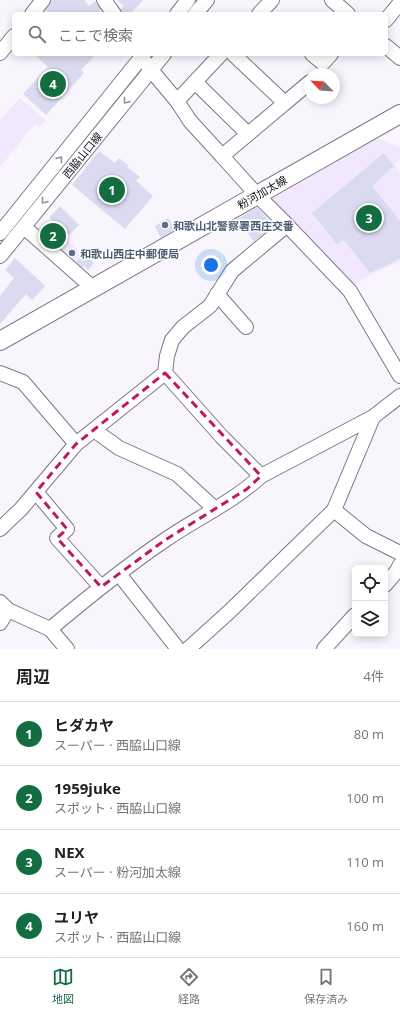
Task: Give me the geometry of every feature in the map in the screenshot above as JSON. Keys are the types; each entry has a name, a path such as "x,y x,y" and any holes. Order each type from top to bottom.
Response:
{"main road":[{"name":"粉河加太線","path":"0,341 400,114"}],"street":[{"path":"34,12 43,0"},
{"path":"104,0 113,12"},
{"path":"179,12 188,0"},
{"path":"197,12 207,0"},
{"path":"262,12 272,0"},
{"path":"332,0 346,12"},
{"path":"388,18 400,3"},
{"path":"0,53 12,38"},
{"path":"388,48 400,58"},
{"name":"西脇山口線","path":"0,233 141,56"},
{"path":"143,56 151,70 177,101 190,121 257,195 350,291 400,376"},
{"name":"西脇山口線","path":"0,256 162,56"},
{"path":"177,101 219,56"},
{"path":"235,56 285,103"},
{"path":"314,56 323,64"},
{"path":"195,82 248,134"},
{"path":"222,156 304,87"},
{"path":"0,529 21,509 76,444 164,373 172,340 183,327 210,306 232,271 287,225"},
{"path":"24,227 93,288"},
{"path":"217,294 246,327"},
{"path":"0,373 23,382 76,444"},
{"path":"164,373 222,437 261,476"},
{"path":"50,630 101,587 165,540 247,489 261,476 373,417 400,396"},
{"path":"188,649 229,612 334,510 373,417"},
{"path":"94,430 119,448 177,474 214,509"},
{"path":"36,492 67,529 57,538 101,587"},
{"path":"334,510 366,536 400,553"},
{"path":"388,582 400,565"},
{"path":"119,574 178,649"},
{"path":"0,623 4,606 50,630 67,649"},
{"path":"324,649 352,618"}],"highlighted area":[{"path":"165,373 261,476 247,489 165,540 101,587 57,538 67,529 36,492 76,444"}],"shaded area":[{"path":"19,98 46,120 39,127 35,124 0,167 0,121"},
{"path":"377,135 379,139 400,147 400,159 394,165 400,172 400,262 371,274 351,287 271,205 272,196"},
{"path":"68,241 82,254 74,262 61,249"}],"building":[{"path":"51,0 84,0 89,6 95,1 101,10 98,12 48,12 46,10 50,5"},
{"path":"117,0 143,0 132,12 122,12 121,9 124,6"},
{"path":"36,56 94,56 81,70 84,73 46,115 23,94 48,67"},
{"path":"99,151 115,163 119,158 128,165 127,167 140,177 136,181 153,196 125,229 72,185"},
{"path":"384,153 394,166 372,186 400,221 400,259 370,273 344,240 337,244 312,213"},
{"path":"60,206 79,225 69,235 65,231 55,242 47,235 57,224 49,218"},
{"path":"257,207 273,225 254,242 238,219"},
{"path":"168,218 175,230 161,238 155,226"},
{"path":"84,253 94,263 88,270 76,262"},
{"path":"15,258 45,286 32,300 26,294 0,324 0,296 14,278 5,270"}],"place":[{"name":"ユリヤ","path":"53,84"},
{"name":"ヒダカヤ","path":"112,190"},
{"name":"NEX","path":"369,218"},
{"name":"和歌山北警察署西庄交番","path":"165,225"},
{"name":"1959juke","path":"53,236"},
{"name":"和歌山西庄中郵便局","path":"72,253"}]}
